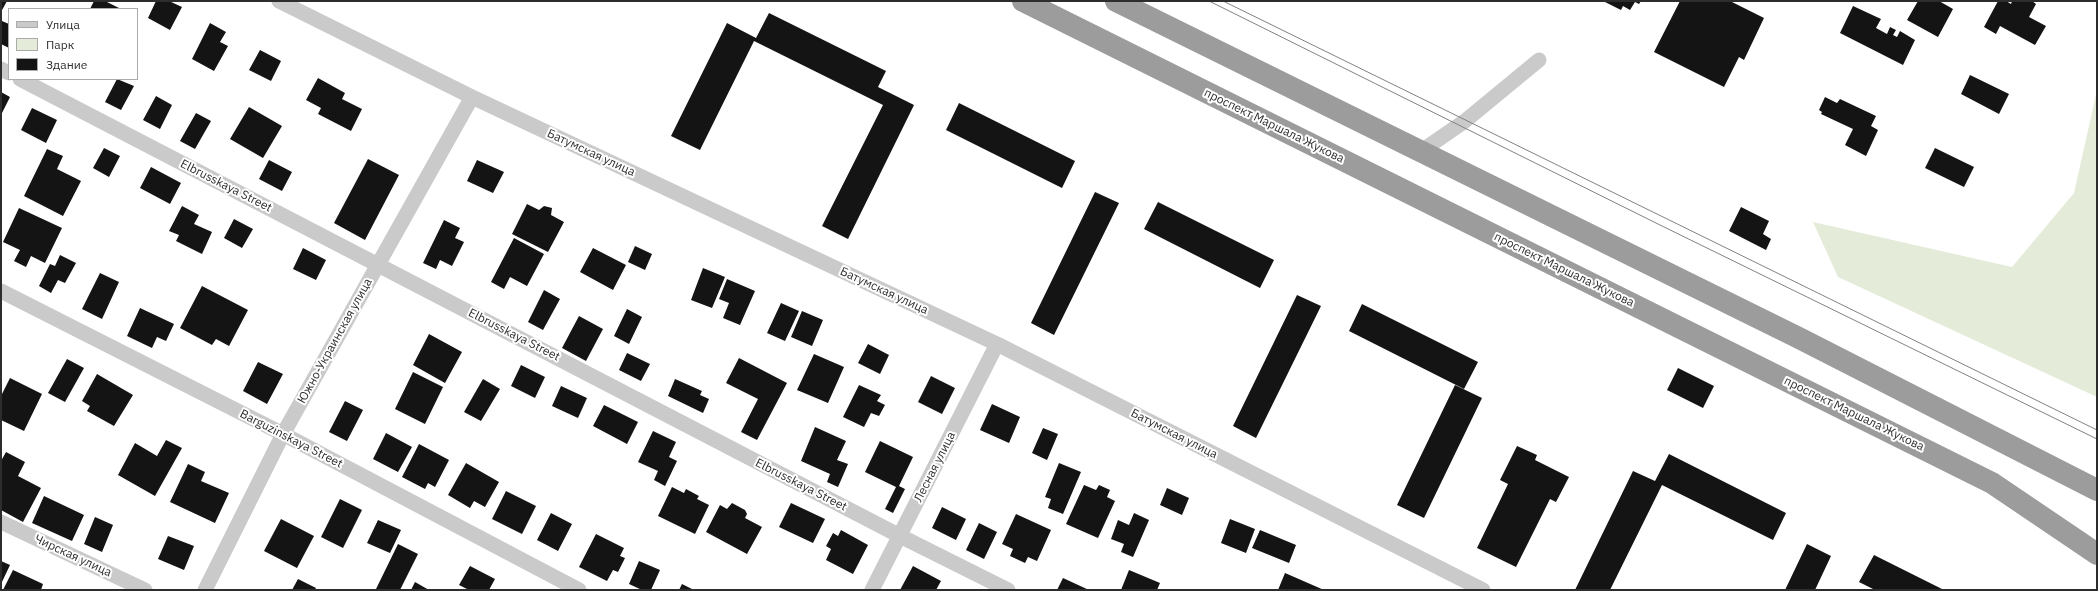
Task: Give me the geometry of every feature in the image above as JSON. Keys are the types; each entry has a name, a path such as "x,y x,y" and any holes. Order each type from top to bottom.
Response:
{"highway":[{"name":"проспект Маршала Жукова","path":"1023,1 1992,483 2097,554"},
{"path":"1116,1 1799,338 2097,490"}],"street":[{"name":"Батумская улица","path":"279,1 472,97 997,344 1483,590"},
{"path":"1420,152 1465,121 1540,60"},
{"name":"Elbrusskaya Street","path":"22,80 900,536 1008,590"},
{"name":"Южно-Украинская улица","path":"205,590 283,434 472,97"},
{"name":"Barguzinskaya Street","path":"1,291 283,434 579,590"},
{"name":"Лесная улица","path":"872,590 997,344"},
{"name":"Чирская улица","path":"1,522 145,590"}],"green space":[{"path":"2097,90 2097,397 1838,277 1813,222 2012,267 2074,193"}],"building":[{"path":"1,1 7,1 1,12"},
{"path":"94,1 105,1 119,8 90,8"},
{"path":"156,1 169,1 182,7 170,30 148,18"},
{"path":"1603,1 1641,1 1639,4 1635,2 1630,10 1623,6 1621,10"},
{"path":"1680,1 1730,1 1764,18 1744,60 1739,57 1724,87 1654,52"},
{"path":"1918,1 1939,1 1953,9 1938,37 1907,20"},
{"path":"1998,1 2006,1 2011,4 2012,1 2032,1 2036,4 2029,17 2046,26 2035,45 2000,26 1996,34 1984,27"},
{"path":"1853,6 1881,19 1876,28 1887,34 1890,27 1896,30 1893,35 1897,37 1900,31 1915,40 1903,65 1840,33"},
{"path":"769,13 886,71 878,87 914,105 848,239 822,226 883,105 754,41 700,150 671,136 727,23 756,38"},
{"path":"2,21 8,24 8,48 1,44"},
{"path":"210,23 226,32 220,42 228,46 214,71 192,59"},
{"path":"260,50 281,61 271,81 249,70"},
{"path":"1970,75 2009,94 1999,114 1961,94"},
{"path":"318,78 345,93 342,99 362,109 351,131 318,114 321,108 306,100"},
{"path":"116,80 134,86 121,110 105,102"},
{"path":"1,92 10,97 1,115"},
{"path":"156,96 172,105 160,129 143,120"},
{"path":"1825,97 1837,103 1840,99 1876,116 1871,126 1878,130 1866,156 1845,145 1853,129 1821,114 1822,112 1819,110"},
{"path":"959,103 1075,161 1062,188 946,130"},
{"path":"249,107 282,126 263,158 230,139"},
{"path":"32,108 57,120 46,143 21,130"},
{"path":"196,113 211,121 195,149 180,141"},
{"path":"104,148 120,156 109,177 93,168"},
{"path":"1935,148 1974,167 1964,187 1925,168"},
{"path":"47,149 63,156 57,169 81,181 63,216 24,196"},
{"path":"368,159 399,175 365,240 334,223"},
{"path":"269,160 292,172 282,191 259,179"},
{"path":"477,160 504,172 493,193 467,181"},
{"path":"151,167 181,183 170,204 140,188"},
{"path":"1095,192 1119,203 1054,335 1031,323"},
{"path":"1158,202 1274,260 1260,288 1144,229"},
{"path":"527,204 539,210 544,206 552,208 551,215 564,222 548,252 512,234"},
{"path":"182,206 199,215 194,224 212,232 202,254 176,241 179,235 169,231"},
{"path":"1741,207 1769,221 1763,234 1771,239 1766,250 1729,231"},
{"path":"19,208 62,228 45,263 31,256 26,267 14,261 20,250 3,242"},
{"path":"234,219 253,229 242,248 224,238"},
{"path":"444,220 460,228 455,238 464,242 452,266 440,260 436,269 423,263"},
{"path":"514,238 544,254 527,286 510,277 504,289 491,282"},
{"path":"635,246 652,254 645,270 628,262"},
{"path":"303,248 326,260 316,280 293,269"},
{"path":"593,248 626,265 613,290 580,272"},
{"path":"60,255 76,263 65,283 58,280 51,293 39,286 50,264 55,266"},
{"path":"703,268 725,277 712,308 691,300"},
{"path":"100,273 119,282 102,319 82,309"},
{"path":"727,279 755,291 740,325 723,318 729,303 719,299"},
{"path":"202,286 248,310 229,346 216,339 212,345 180,328"},
{"path":"544,290 560,299 543,330 528,322"},
{"path":"1297,295 1321,306 1256,438 1233,426"},
{"path":"781,303 799,311 785,341 767,333"},
{"path":"1362,304 1478,362 1464,389 1349,331"},
{"path":"140,308 174,324 166,341 157,337 152,348 127,336"},
{"path":"627,309 642,317 629,344 614,336"},
{"path":"802,311 823,320 812,346 791,337"},
{"path":"579,316 603,329 586,361 562,348"},
{"path":"429,334 462,352 445,383 413,365"},
{"path":"868,344 889,355 880,374 858,363"},
{"path":"627,353 650,364 641,381 619,370"},
{"path":"814,354 844,367 828,403 797,390"},
{"path":"739,358 787,383 757,440 741,432 758,399 726,383"},
{"path":"67,359 84,368 65,402 48,393"},
{"path":"258,362 283,374 267,404 243,391"},
{"path":"521,365 545,377 535,398 511,386"},
{"path":"1678,368 1714,386 1703,408 1667,390"},
{"path":"413,372 443,387 425,424 395,409"},
{"path":"97,374 133,395 114,426 87,411 90,406 82,401"},
{"path":"931,376 955,388 942,414 918,402"},
{"path":"10,378 42,394 24,431 1,420 1,396"},
{"path":"483,379 500,389 481,421 464,412"},
{"path":"675,379 702,391 700,395 709,399 703,413 668,396"},
{"path":"859,385 881,395 877,401 885,405 879,416 871,413 864,427 843,417"},
{"path":"1455,385 1482,398 1424,518 1397,505"},
{"path":"561,386 587,398 578,418 552,406"},
{"path":"345,401 363,410 347,441 329,432"},
{"path":"992,404 1020,417 1009,443 980,430"},
{"path":"604,405 638,422 627,444 593,426"},
{"path":"815,427 846,441 837,460 848,464 838,487 827,482 830,474 801,461"},
{"path":"1043,428 1058,434 1047,460 1032,453"},
{"path":"653,431 676,442 669,457 677,461 665,486 654,480 658,471 638,462"},
{"path":"386,433 412,447 398,472 373,459"},
{"path":"166,440 182,448 155,496 118,475 135,443 157,456"},
{"path":"880,441 913,457 899,486 905,489 893,513 885,509 896,487 865,472"},
{"path":"419,444 449,460 435,487 428,483 425,489 402,477"},
{"path":"1517,446 1537,455 1535,460 1569,477 1556,502 1550,499 1516,567 1477,548 1508,484 1500,480"},
{"path":"6,452 25,462 18,476 41,488 23,522 1,510 1,461"},
{"path":"1669,454 1786,513 1773,540 1662,485 1610,590 1575,590 1633,471 1655,481"},
{"path":"466,463 499,482 485,507 474,501 470,508 448,495"},
{"path":"1059,463 1081,472 1063,514 1048,508 1051,499 1045,497"},
{"path":"188,464 205,472 201,481 229,493 215,523 170,502"},
{"path":"1084,485 1096,490 1099,485 1110,490 1107,497 1115,501 1098,538 1066,524"},
{"path":"672,487 684,493 686,489 699,496 697,499 709,505 695,534 658,516"},
{"path":"1167,488 1189,498 1182,515 1160,505"},
{"path":"506,491 536,506 522,534 492,519"},
{"path":"44,496 84,515 72,541 32,523"},
{"path":"340,499 362,510 343,548 321,537"},
{"path":"732,503 745,510 747,514 745,518 762,527 747,554 706,532 720,505 727,509"},
{"path":"791,503 825,519 813,543 779,527"},
{"path":"942,507 966,519 956,540 932,528"},
{"path":"551,513 572,524 558,551 537,540"},
{"path":"1134,513 1149,520 1133,557 1121,552 1124,544 1111,539 1118,520 1129,525"},
{"path":"1016,514 1051,530 1037,561 1028,557 1025,563 1010,556 1013,549 1002,544"},
{"path":"95,517 113,525 102,552 84,544"},
{"path":"281,519 314,536 297,568 264,551"},
{"path":"1230,519 1255,529 1246,553 1221,543"},
{"path":"378,520 401,530 390,553 367,543"},
{"path":"979,523 997,532 984,559 966,550"},
{"path":"841,530 868,545 853,574 826,560 831,549 826,546 833,533 838,536"},
{"path":"1260,530 1296,545 1289,563 1252,548"},
{"path":"596,534 624,548 620,556 625,558 618,572 613,570 607,581 579,567"},
{"path":"168,536 194,546 184,570 158,559"},
{"path":"398,544 418,554 400,590 378,590 376,589"},
{"path":"1807,544 1831,556 1815,590 1785,590"},
{"path":"1874,555 1944,590 1875,590 1859,582"},
{"path":"1,561 10,565 1,584"},
{"path":"639,561 660,570 651,590 642,590 629,584"},
{"path":"470,566 495,579 489,590 469,590 459,585"},
{"path":"913,566 941,581 936,590 900,590"},
{"path":"13,570 43,584 41,590 3,590"},
{"path":"1129,570 1160,583 1157,590 1121,590"},
{"path":"1285,573 1324,590 1278,590"},
{"path":"1063,578 1089,590 1057,590"},
{"path":"298,579 316,588 315,590 292,590"},
{"path":"415,582 429,590 411,590"},
{"path":"682,584 694,590 679,590"}],"tram line":[{"path":"1209,1 1660,225 2097,439"},
{"path":"1223,1 2097,430"}]}
